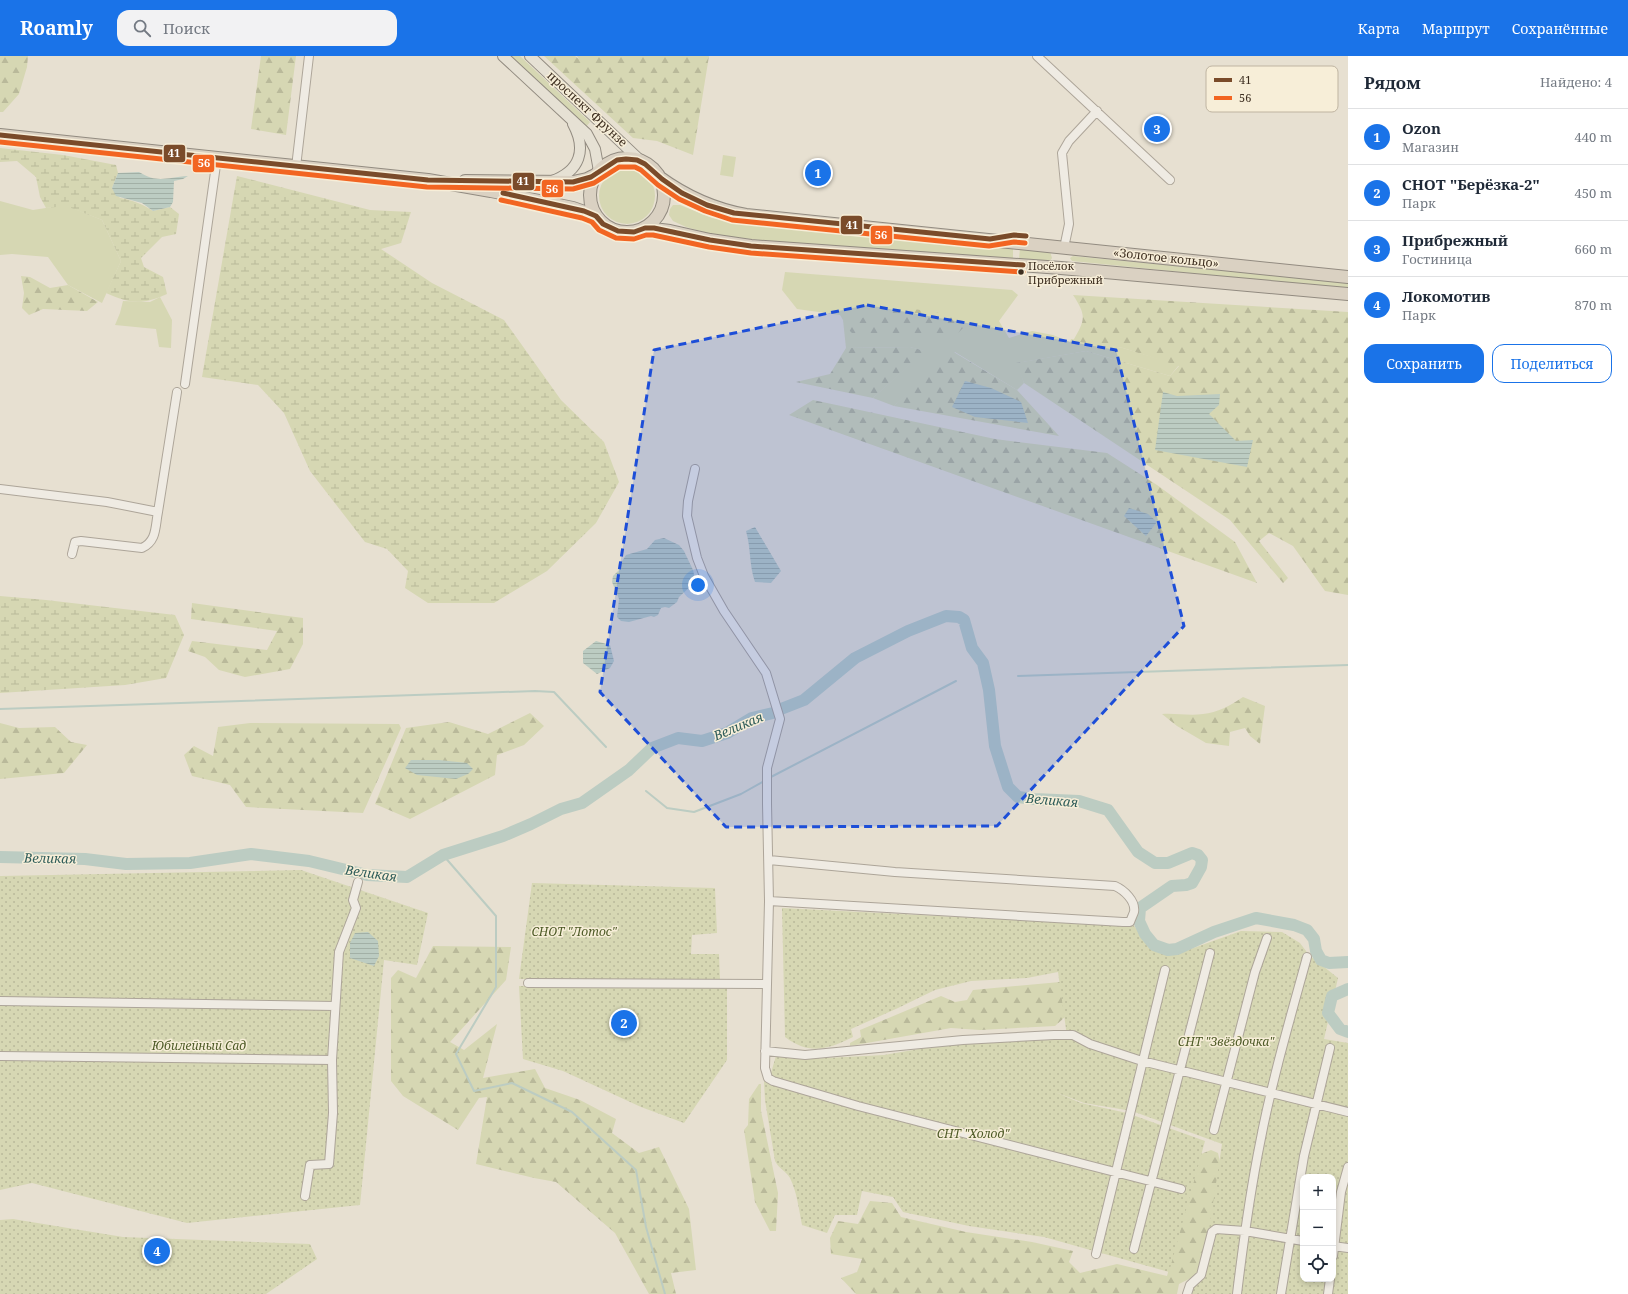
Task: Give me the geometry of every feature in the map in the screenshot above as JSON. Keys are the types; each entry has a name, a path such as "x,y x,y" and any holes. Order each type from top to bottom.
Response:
{"highway":[{"path":"0,135 428,180 573,208 596,216"},
{"path":"428,180 580,181 598,172 611,162 622,159 633,159 643,163"},
{"name":"«Золотое кольцо»","path":"643,163 652,169 658,177 694,199 713,207 734,213 1348,277"},
{"path":"598,172 592,185 590,195 592,206 596,216 604,224 618,231 634,232 644,228 654,220 662,205 663,188 658,177"},
{"name":"«Золотое кольцо»","path":"644,228 670,231 710,240 770,248 1061,268 1348,294"},
{"path":"1061,268 1064,248"}],"main road":[{"name":"проспект Фрунзе","path":"503,56 587,134 593,142 597,155 598,172"},
{"name":"проспект Фрунзе","path":"530,56 643,163"},
{"path":"549,181 569,172 579,155 580,143 577,133 573,124 565,114"}],"street":[{"path":"296,167 309,56"},
{"path":"1037,56 1170,180"},
{"path":"1064,248 1069,224 1062,153 1069,141 1097,112"},
{"path":"185,384 217,158"},
{"path":"72,554 75,542 81,541 142,548 149,545 153,540 177,392"},
{"path":"695,469 688,501 688,516 697,558 704,576 724,611 764,669 779,714 779,723 768,768 767,804 769,900 765,1051 765,1073 768,1078 772,1081 858,1106 1181,1189"},
{"path":"0,489 107,502 158,512"},
{"path":"769,860 894,872 1115,886 1122,889 1127,894 1132,902 1134,911 1130,922 1123,922 769,900"},
{"path":"305,1196 310,1165 329,1164 333,1113 332,1060 339,952 356,908 353,900 358,882"},
{"path":"1214,1130 1255,972 1267,938"},
{"path":"1134,1249 1210,953"},
{"path":"1237,1294 1245,1231 1270,1094 1307,957"},
{"path":"1096,1254 1165,970"},
{"path":"528,983 766,984"},
{"path":"0,1001 335,1006"},
{"path":"765,1051 805,1055 917,1043 1073,1035 1090,1044 1142,1061 1270,1094 1348,1112"},
{"path":"1281,1294 1304,1156 1330,1048"},
{"path":"0,1056 332,1060"},
{"path":"1336,1231 1341,1192 1348,1167"},
{"path":"1187,1294 1190,1285 1201,1275 1213,1230 1245,1231 1300,1241"},
{"path":"1336,1246 1348,1248"},
{"path":"1328,1294 1330,1282"}],"highlighted area":[{"path":"867,305 1116,350 1184,626 997,826 726,827 600,692 654,350"}],"green space":[{"path":"0,56 28,56 27,67 19,94 3,112 0,112"},
{"path":"261,56 296,56 286,135 251,129"},
{"path":"511,56 520,56 590,122 586,127"},
{"path":"544,56 575,56 579,59 577,56 709,56 693,155 657,141 633,138"},
{"path":"0,148 63,155 116,165 118,173 112,188 120,198 145,206 153,211 170,207 179,214 176,234 162,237 141,258 144,267 163,277 167,294 151,300 136,302 115,297 106,293 121,261 102,220 66,206 46,208 40,197 36,177 17,161 0,162"},
{"path":"723,155 736,157 733,177 720,175"},
{"path":"627,168 638,170 647,176 653,185 655,196 653,207 647,216 638,222 627,224 616,222 607,216 601,207 599,196 601,185 607,176 616,170"},
{"path":"237,176 370,210 411,212 401,243 381,249 432,283 504,320 561,400 604,442 619,482 596,523 547,571 494,603 428,603 405,588 408,571 387,549 365,542 310,471 284,413 258,385 202,377"},
{"path":"0,201 33,210 65,205 102,220 121,261 102,303 68,285 48,257 12,254 0,255"},
{"path":"673,205 680,205 712,218 728,221 798,225 1013,248 1013,258 796,244 715,235 686,227 673,221 669,215 670,209"},
{"path":"1020,248 1050,251 1052,258 1050,261 1019,259"},
{"path":"1073,256 1348,283 1348,289 1072,261 1070,258"},
{"path":"785,272 1012,290 1018,295 999,321 1009,338 1032,331 1053,335 1070,342 1071,339 1123,348 1179,365 1170,376 1086,351 1017,363 1024,383 1017,390 955,352 894,406 873,398 924,351 910,347 846,348 843,320 840,315 797,309 782,290"},
{"path":"21,276 30,277 50,288 68,285 98,302 87,311 43,309 29,315 22,308 24,293"},
{"path":"1073,295 1348,312 1348,595 1325,591 1293,546 1269,533 1259,541 1288,578 1283,583 1230,520 1024,383 1016,363 1086,351 1170,376 1179,366 1123,348 1073,341 1080,328 1083,318 1081,308"},
{"path":"160,297 172,320 171,348 159,347 156,329 115,325 123,301 150,302"},
{"path":"908,308 951,315 970,321 956,335 855,336 844,325 872,314"},
{"path":"910,347 925,351 873,398 796,382 830,374 846,348"},
{"path":"952,351 1017,390 1059,436 894,406"},
{"path":"813,400 995,439 1107,453 1157,485 1235,542 1257,583 789,415"},
{"path":"0,596 175,615 184,635 166,678 125,685 0,693"},
{"path":"192,603 303,618 303,644 290,669 245,677 219,670 205,657 188,651 192,641 267,650 277,631 191,619"},
{"path":"1243,697 1265,706 1260,744 1250,736 1245,728 1230,732 1229,746 1206,743 1177,726 1162,714 1193,715 1213,712 1234,703"},
{"path":"530,713 544,726 524,745 497,755 495,775 410,819 375,804 406,728 449,722 488,734"},
{"path":"0,723 19,728 55,727 71,742 87,745 64,773 0,779"},
{"path":"250,723 399,724 401,728 363,813 246,807 230,785 192,776 184,755 194,746 213,756 218,727"},
{"name":"Юбилейный Сад","path":"301,870 428,913 417,965 384,960 360,1205 187,1223 32,1183 0,1190 0,876"},
{"name":"СНОТ \"Лотос\"","path":"532,883 715,888 717,933 692,935 691,954 719,954 720,979 519,979"},
{"path":"782,908 1133,925 1156,950 1174,955 1241,931 1282,932 1300,943 1309,955 1338,978 1324,1039 1348,1043 1348,1294 1190,1294 1193,1283 1201,1282 1222,1144 1132,1111 1084,1103 1055,1092 1081,1103 1127,1113 1205,1141 1169,1272 1044,1237 969,1226 903,1212 893,1197 862,1191 857,1215 835,1215 827,1233 802,1225 798,1201 792,1183 789,1176 775,1161 765,1100 764,1082 770,1076 776,1056 807,1059 884,1055 936,1046 1025,1037 1065,1036 1066,1029 1058,972 1027,978 971,981 935,990 851,1029 853,1037 835,1045 818,1049 794,1043 785,1037"},
{"path":"433,946 511,947 506,980 450,1042 464,1050 497,1024 483,1078 535,1069 545,1088 580,1100 616,1119 612,1133 639,1153 659,1147 689,1209 696,1270 671,1273 676,1294 649,1294 615,1233 556,1182 476,1164 487,1097 479,1098 458,1130 403,1096 391,1081 391,978 398,970 416,978"},
{"path":"1060,982 1065,1017 1055,1026 980,1030 951,1028 850,1046 850,1043 861,1037 860,1030 941,996 955,1002 967,1000 973,990"},
{"path":"519,986 727,987 727,1060 684,1123 641,1107 563,1071 523,1059"},
{"path":"759,1084 761,1084 761,1111 778,1193 776,1231 770,1231 755,1202 744,1130 748,1125 749,1099"},
{"path":"1211,1150 1218,1153 1221,1167 1208,1238 1199,1274 1179,1284 1177,1294 856,1294 841,1278 857,1272 862,1259 831,1254 830,1238 838,1221 858,1224 870,1201 892,1203 901,1217 966,1232 1032,1242 1073,1251 1069,1262 1080,1273 1117,1264 1167,1276 1201,1154"},
{"path":"13,1219 123,1237 310,1244 317,1259 266,1294 0,1294 0,1220"}],"shaded area":[{"path":"139,172 157,179 188,176 174,181 173,202 170,207 153,211 142,203 116,196 112,188 118,173"},
{"path":"965,381 991,388 1021,402 1028,423 975,417 952,407"},
{"path":"1163,392 1177,396 1220,394 1219,405 1209,414 1236,441 1253,440 1247,467 1155,450"},
{"path":"1129,508 1148,514 1157,522 1146,536 1124,516"},
{"path":"755,527 781,571 771,583 755,582 753,576 746,531"},
{"path":"664,538 679,545 684,551 693,570 695,579 693,584 679,597 677,602 669,608 661,608 658,615 629,622 621,621 617,617 619,599 612,582 613,576 620,569 621,563 626,555 647,549 655,540"},
{"path":"596,641 610,645 614,661 610,668 597,674 583,663 583,651"},
{"path":"411,760 439,760 467,763 473,769 468,774 456,779 417,775 405,768"},
{"path":"368,932 378,941 379,956 374,966 350,958 350,943 355,933"}],"waterway":[{"name":"Великая","path":"781,709 804,700 855,658 908,631 946,616 959,617 964,620 972,648 983,663 989,690 995,746 1008,787 1018,797 1079,801 1108,810 1138,852 1155,863 1168,863 1192,853 1198,855 1202,860 1201,867 1192,883 1172,886 1140,908 1139,921 1145,934 1154,945 1168,950 1177,949 1214,932 1256,918 1294,925 1307,930 1314,939 1316,951 1321,960 1329,963 1348,962"},
{"path":"1018,676 1348,665"},
{"path":"769,778 956,681"},
{"path":"0,709 535,691 554,692 606,747"},
{"name":"Великая","path":"0,857 85,859 126,864 190,863 251,854 309,861 367,875 407,877 443,855 503,836 561,809 582,803 629,770 652,748 678,738 702,741 727,733 752,718 773,713"},
{"path":"646,791 667,808 694,812 741,794 764,781"},
{"path":"443,855 496,916 496,987 456,1054 474,1091 512,1083 572,1112 636,1170 646,1227 665,1294"},
{"name":"Великая","path":"1348,989 1332,996 1328,1013 1340,1029 1348,1032"}],"transit line":[{"name":"41","path":"0,135 428,180 573,182 591,177 617,160 637,160 645,164 662,179 682,193 707,205 734,213 990,239 1014,235 1026,236"},
{"name":"56","path":"0,142 427,187 573,189 594,183 619,167 635,167 679,199 705,211 732,220 989,246 1014,242 1025,243"},
{"name":"41","path":"503,193 584,211 596,216 603,224 618,231 634,232 645,228 654,228 710,240 751,246 1023,265"},
{"name":"56","path":"501,200 582,218 592,222 599,230 616,238 634,239 646,235 653,235 709,247 751,253 1023,272"}],"place":[{"name":"Прибрежный","path":"1157,129"},
{"name":"Ozon","path":"818,173"},
{"name":"Посёлок Прибрежный","path":"1021,272"},
{"name":"СНОТ \"Берёзка-2\"","path":"624,1023"},
{"name":"Локомотив","path":"157,1251"}],"park label":[{"name":"СНТ \"Звёздочка\"","path":"1226,1042"},
{"name":"СНТ \"Холод\"","path":"973,1134"}]}
